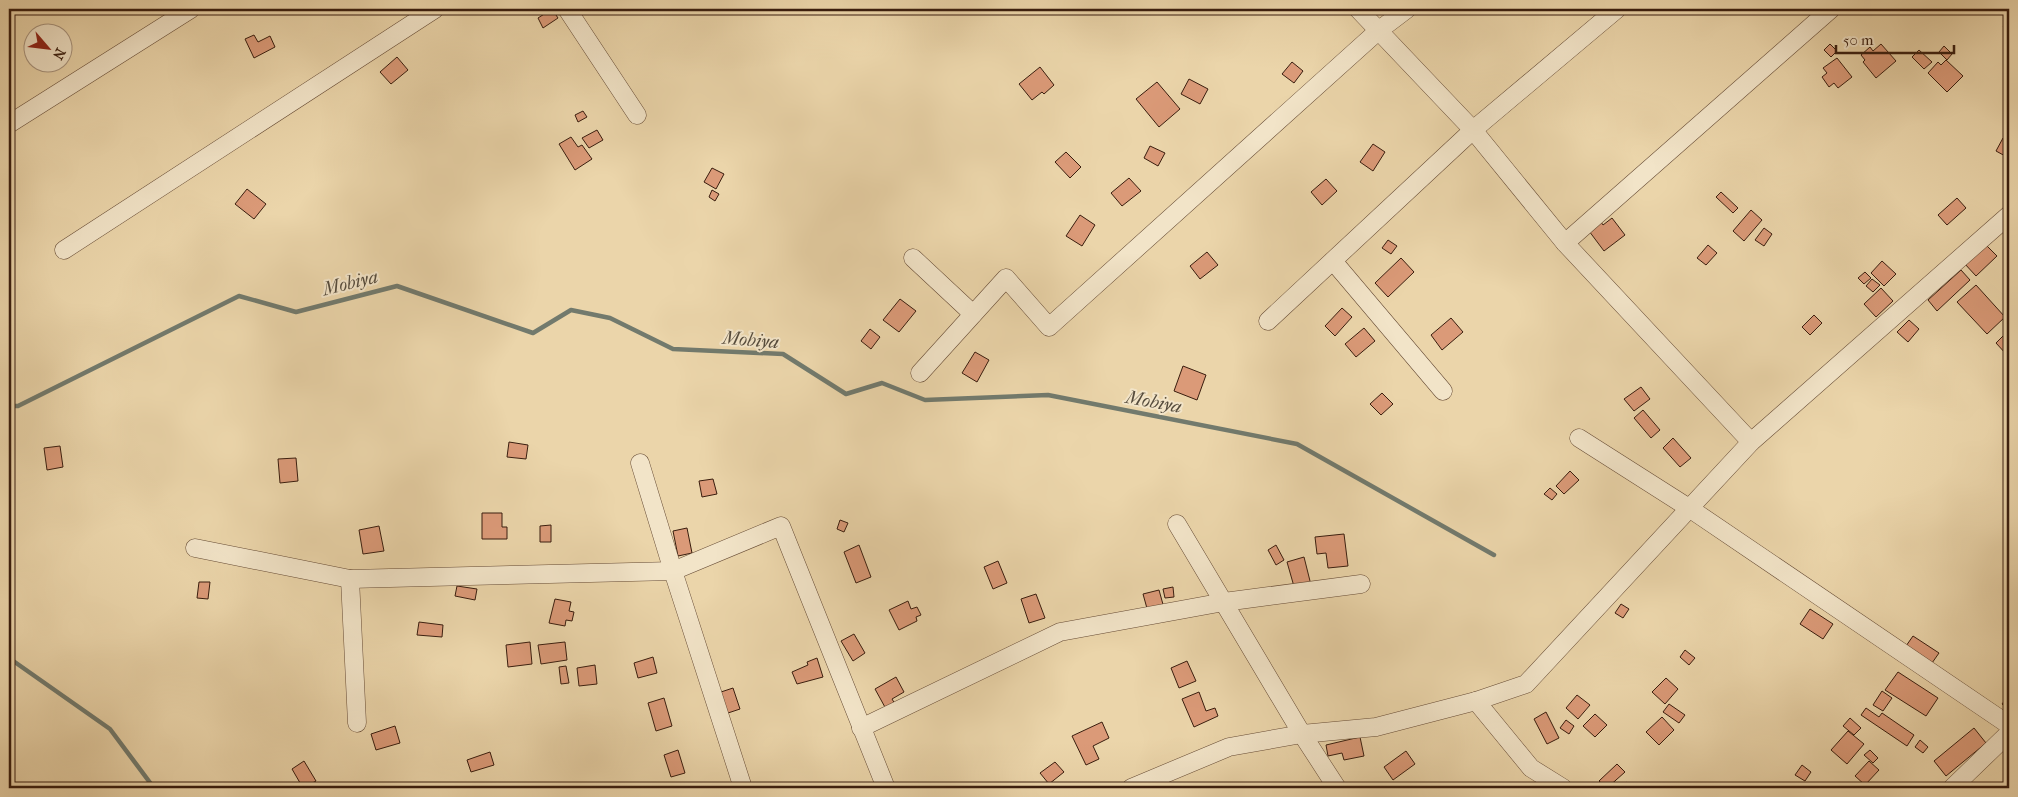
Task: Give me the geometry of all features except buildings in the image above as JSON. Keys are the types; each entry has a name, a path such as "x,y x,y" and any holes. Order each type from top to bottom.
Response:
{"street":[{"path":"64,250 435,9"},
{"path":"567,9 637,115"},
{"path":"1358,9 1473,130 1565,243 1751,442"},
{"path":"920,373 1006,278 1050,327 1378,31 1407,9"},
{"path":"1268,321 1473,130 1617,9"},
{"path":"1565,243 1830,9"},
{"path":"9,124 183,11"},
{"path":"1132,788 1229,746 1302,734 1376,727 1476,701 1526,684 1751,442 2009,215"},
{"path":"913,258 973,314"},
{"path":"1333,261 1442,391"},
{"path":"1579,438 1689,508 2009,726"},
{"path":"640,463 743,788"},
{"path":"1177,524 1302,734 1337,788"},
{"path":"195,548 350,579 673,571 781,526 886,788"},
{"path":"350,579 357,723"},
{"path":"862,728 1060,632 1224,602 1361,584"},
{"path":"1476,701 1531,768 1563,788"},
{"path":"1952,788 2009,733"}],"waterway":[{"name":"Mobiya","path":"9,406 18,406 239,296 296,312 397,286 533,333 571,310 610,318 673,349 783,354 846,394 882,383 925,400 1048,395 1297,444 1494,555"},
{"path":"9,658 110,729 154,788"}]}
